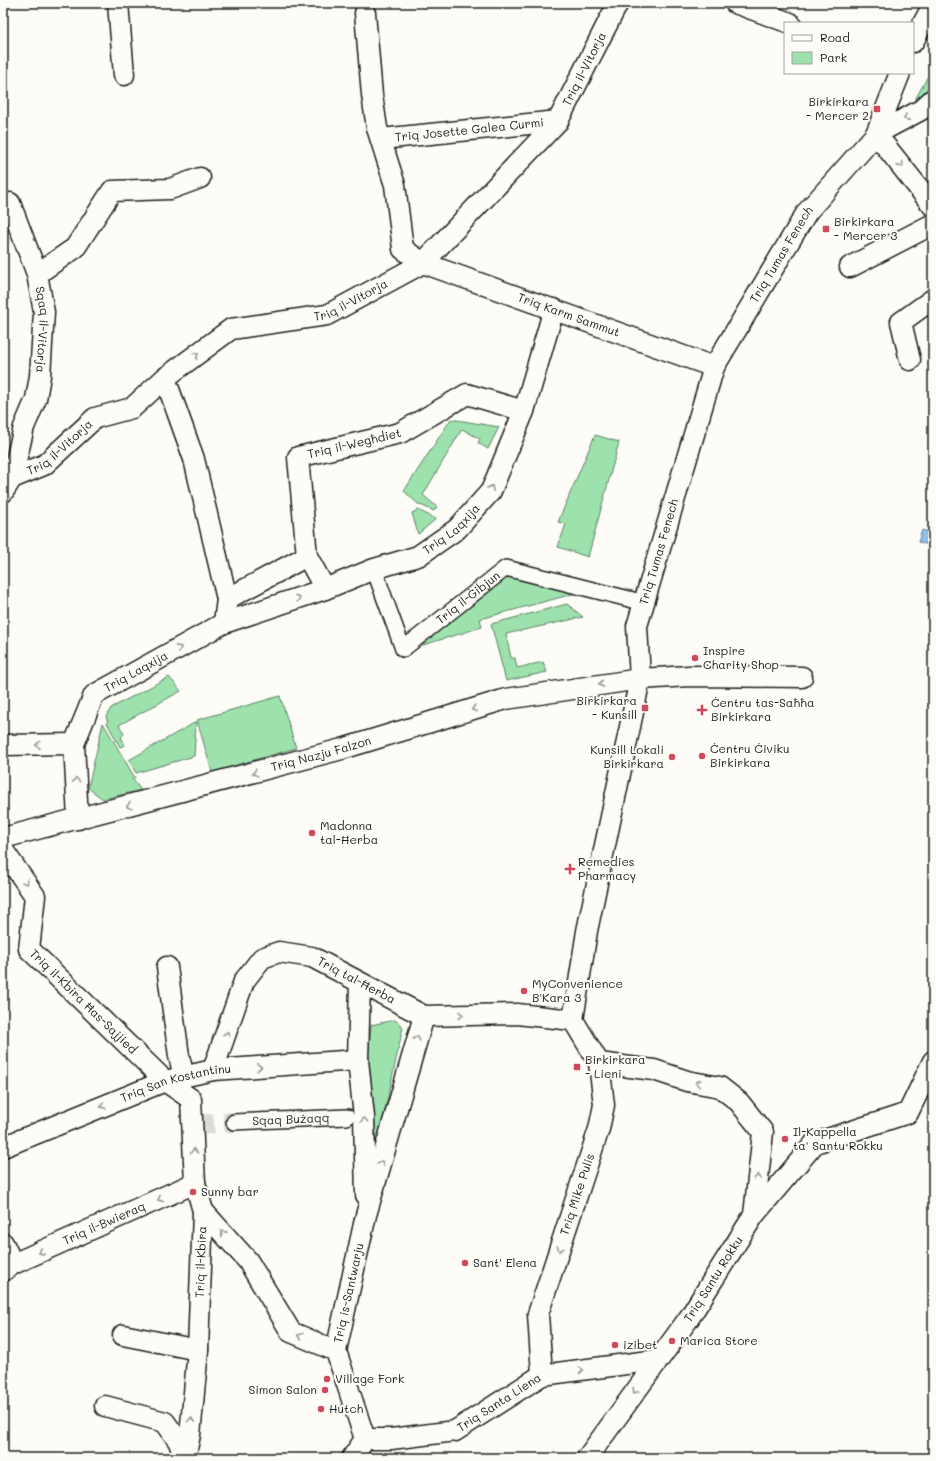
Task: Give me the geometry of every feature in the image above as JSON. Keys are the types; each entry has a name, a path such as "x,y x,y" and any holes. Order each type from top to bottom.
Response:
{"street":[{"path":"118,3 124,75"},
{"name":"Triq il-Vitorja","path":"8,485 44,465 95,418 132,408 165,378 231,329 327,315 423,263 558,121 618,3"},
{"path":"735,3 787,22"},
{"path":"914,40 933,5"},
{"name":"Triq Josette Galea Curmi","path":"365,13 372,94 381,139 395,185 403,249 423,263"},
{"name":"Triq Tumas Fenech","path":"573,1020 587,931 640,679 637,626 714,367 807,212 876,134 900,74"},
{"name":"Triq Tumas Fenech","path":"876,134 921,110 933,99"},
{"name":"Triq Josette Galea Curmi","path":"381,139 558,121"},
{"path":"876,134 933,206"},
{"name":"Sqaq il-Vitorja","path":"37,274 75,248 112,191 170,189 200,178"},
{"name":"Sqaq il-Vitorja","path":"8,485 24,427 36,399 40,376 44,312 37,274 10,203"},
{"path":"850,266 933,224"},
{"name":"Triq Karm Sammut","path":"423,263 714,367"},
{"path":"910,360 901,322 933,299"},
{"name":"Triq Laqxija","path":"78,819 74,744 94,695 224,623 325,589 374,569 418,556 457,529 491,491 524,412 554,309"},
{"path":"165,378 194,459 227,599 224,623"},
{"name":"Triq il-Wegħdiet","path":"325,589 307,556 298,457 400,433 467,394 524,412"},
{"path":"227,599 307,556"},
{"name":"Triq il-Ġibjun","path":"374,569 403,649 506,568 645,603"},
{"name":"Triq Nazju Falzon","path":"3,838 342,750 506,698 640,679 689,676 802,677"},
{"path":"3,745 74,744"},
{"name":"Triq il-Kbira Ħas-Sajjied","path":"3,850 36,896 29,949 174,1079"},
{"name":"Triq tal-Ħerba","path":"213,1070 244,981 262,958 279,952 312,957 424,1016 517,1014 573,1020"},
{"path":"167,967 179,1056 174,1079"},
{"name":"Triq is-Santwarju","path":"360,983 358,1060 364,1117 366,1215"},
{"name":"Triq is-Santwarju","path":"364,1439 336,1350 366,1215 424,1016"},
{"name":"Triq Mike Pulis","path":"542,1375 538,1314 599,1129 604,1104 599,1063 573,1020"},
{"name":"Triq San Kostantinu","path":"3,1147 174,1079 213,1070 358,1060"},
{"name":"Triq Santu Rokku","path":"587,1458 689,1318 754,1216 816,1143 908,1113 933,1061"},
{"path":"599,1063 654,1070 687,1081 720,1087 739,1102 763,1132 754,1216"},
{"name":"Triq il-Kbira","path":"174,1079 191,1099 195,1183 203,1211 198,1350 190,1435 184,1458"},
{"name":"Sqaq Bużaqq","path":"234,1122 347,1117"},
{"name":"Triq il-Bwieraq","path":"3,1243 8,1268 195,1183"},
{"path":"203,1211 248,1261 291,1332 336,1350"},
{"path":"123,1335 198,1350"},
{"name":"Triq Santa Liena","path":"364,1439 397,1438 455,1431 542,1375 657,1360"},
{"path":"105,1406 165,1422 179,1442 184,1458"},
{"path":"352,1458 364,1439"}],"green space":[{"path":"933,67 933,89 911,107"},
{"path":"451,419 499,427 488,449 478,443 480,439 462,429 423,495 437,507 434,511 418,504 404,491"},
{"path":"595,435 619,442 588,557 558,547 566,524 558,522"},
{"path":"418,510 436,519 418,534 412,513"},
{"path":"507,573 580,592 480,619 482,627 420,646 419,640"},
{"path":"567,604 583,617 506,634 511,658 515,658 517,668 543,662 547,672 506,681 491,624"},
{"path":"169,677 181,691 119,725 124,734 121,737 125,745 120,747 107,723 106,717 111,708"},
{"path":"280,696 296,748 212,772 197,720"},
{"path":"196,722 194,756 136,773 129,760"},
{"path":"103,723 135,778 132,779 141,790 103,799 88,788"},
{"path":"395,1020 403,1027 377,1148 372,1148 366,1080 371,1025"}],"water":[{"path":"922,530 933,533 933,546 918,542"}],"tunnel":[{"path":"194,1125 234,1122"}],"place":[{"name":"Birkirkara - Mercer 2","path":"877,109"},
{"name":"Birkirkara - Mercer 3","path":"826,229"},
{"name":"Inspire Charity Shop","path":"695,658"},
{"name":"Birkirkara - Kunsill","path":"645,708"},
{"name":"Ċentru tas-Saħħa Birkirkara","path":"702,710"},
{"name":"Ċentru Ċiviku Birkirkara","path":"702,756"},
{"name":"Kunsill Lokali Birkirkara","path":"672,757"},
{"name":"Madonna tal-Ħerba","path":"312,833"},
{"name":"Remedies Pharmacy","path":"570,869"},
{"name":"MyConvenience B'Kara 3","path":"524,991"},
{"name":"Birkirkara - Lieni","path":"577,1067"},
{"name":"Il-Kappella ta' Santu Rokku","path":"785,1139"},
{"name":"Sunny bar","path":"193,1192"},
{"name":"Sant' Elena","path":"465,1263"},
{"name":"Marica Store","path":"672,1341"},
{"name":"izibet","path":"615,1345"},
{"name":"Village Fork","path":"327,1379"},
{"name":"Simon Salon","path":"325,1390"},
{"name":"Hutch","path":"321,1409"}]}
